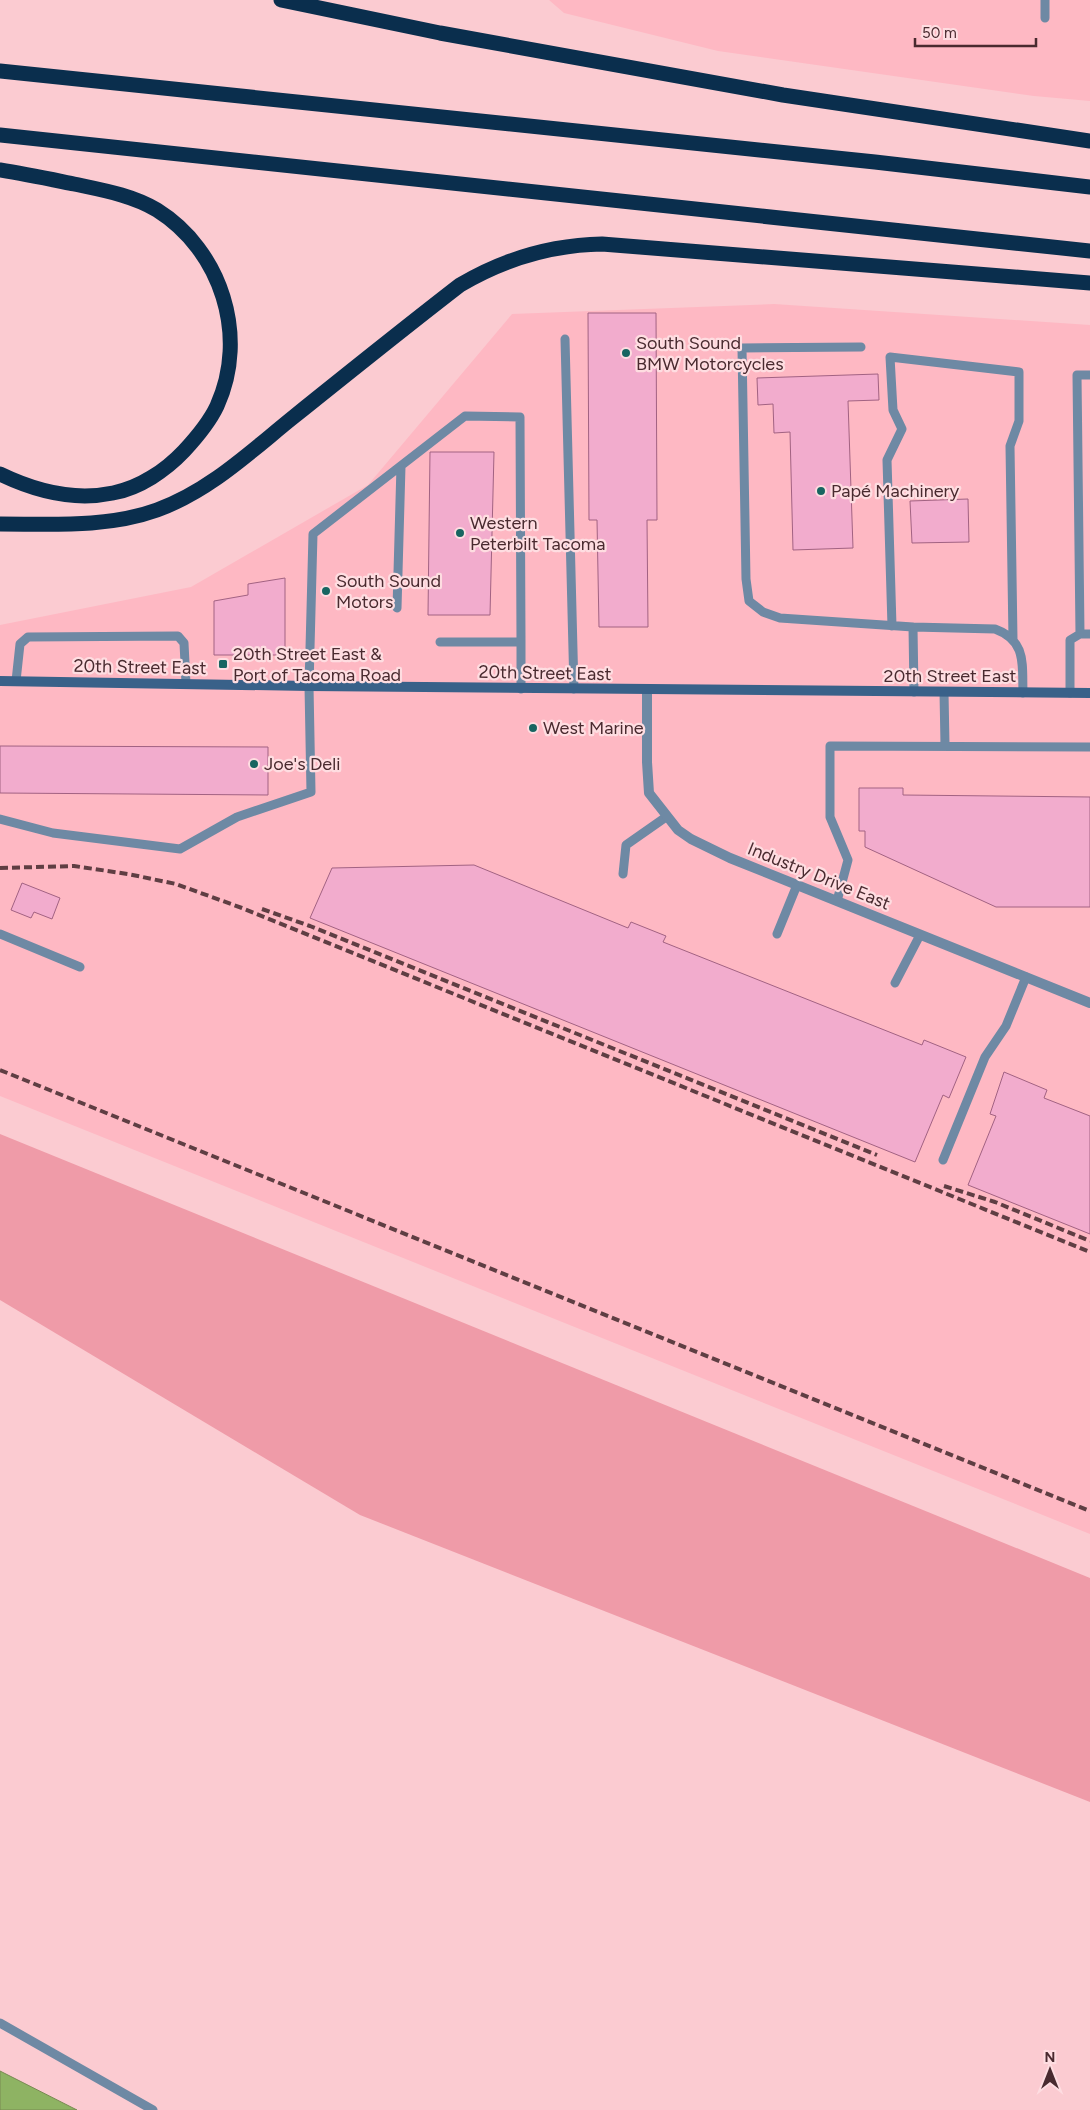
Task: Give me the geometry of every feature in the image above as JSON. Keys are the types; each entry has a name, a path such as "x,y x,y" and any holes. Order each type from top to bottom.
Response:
{"highway":[{"path":"281,0 440,33 783,95 1090,141"},
{"path":"324,0 357,15"},
{"path":"0,71 875,162 1090,187"},
{"path":"0,135 1090,251"},
{"path":"0,170 120,193 156,210 184,232 205,257 218,280 225,298 229,329 230,362 222,393 202,432 167,467 130,488 98,496 59,494 38,489 0,474"},
{"path":"0,524 87,524 156,510 183,499 238,464 283,425 460,285 485,270 534,252 573,245 602,244 1090,283"}],"main road":[{"name":"20th Street East","path":"0,681 521,689 1090,693"}],"street":[{"name":"Industry Drive East","path":"647,690 648,788 655,803 678,830 691,839 730,858 1026,978 1089,999"}],"lane":[{"path":"1045,0 1045,18"},
{"path":"565,339 574,689"},
{"path":"861,347 742,348 746,579 749,600 763,612 780,618 892,626 995,629 1013,639"},
{"path":"892,626 887,460 902,429 893,410 890,357 1020,372 1019,420 1010,446 1013,639 1020,652 1023,693"},
{"path":"1080,634 1077,375 1090,375"},
{"path":"0,819 53,833 180,850 237,817 311,792 309,686 313,534 465,416 520,416 521,689"},
{"path":"397,608 401,466"},
{"path":"913,627 914,692"},
{"path":"1070,693 1070,640 1080,634 1090,634"},
{"path":"16,681 20,644 28,637 178,636 184,643 186,684"},
{"path":"440,642 521,642"},
{"path":"944,692 945,745"},
{"path":"837,901 848,860 830,817 830,746 1090,747"},
{"path":"623,874 626,845 666,817"},
{"path":"778,934 797,885"},
{"path":"0,934 80,967"},
{"path":"894,983 920,935"},
{"path":"943,1160 985,1057 1006,1026 1026,978"},
{"path":"0,2023 153,2110"}],"shaded area":[{"path":"549,0 1090,0 1090,101 1034,96 718,51 564,13"},
{"path":"774,304 1090,325 1090,1534 0,1096 0,625 191,587 368,485 512,314"},
{"path":"0,1134 1090,1578 1090,1802 360,1515 0,1300"},
{"path":"0,2071 77,2110 0,2110"}],"building":[{"path":"588,313 656,313 657,520 647,520 648,627 599,627 597,520 589,520"},
{"name":"Papé Machinery","path":"878,374 879,400 848,401 853,548 793,550 790,432 774,433 773,404 758,405 757,378"},
{"name":"Western Peterbilt Tacoma","path":"430,452 494,452 490,615 428,615"},
{"path":"968,499 969,542 912,543 910,501"},
{"path":"285,578 285,655 214,655 214,601 248,595 248,584"},
{"path":"0,746 268,747 268,795 0,793"},
{"path":"859,788 903,788 903,795 1090,797 1090,907 996,907 865,847 865,831 859,831"},
{"path":"474,865 628,928 631,922 666,936 663,942 922,1045 924,1040 966,1057 949,1098 943,1095 915,1162 310,918 332,868"},
{"path":"22,883 60,898 52,919 34,912 31,918 11,910"},
{"path":"1004,1072 1047,1090 1044,1098 1090,1116 1090,1234 968,1185 996,1116 990,1114"}],"railway":[{"path":"0,868 74,866 128,874 176,884 242,908 1090,1252"},
{"path":"262,909 310,926 877,1155"},
{"path":"0,1070 1090,1511"},
{"path":"944,1186 995,1202 1090,1241"}],"place":[{"name":"South Sound BMW Motorcycles","path":"626,353"},
{"name":"Papé Machinery","path":"821,491"},
{"name":"Western Peterbilt Tacoma","path":"460,533"},
{"name":"South Sound Motors","path":"326,591"},
{"name":"20th Street East & Port of Tacoma Road","path":"223,664"},
{"name":"West Marine","path":"533,728"},
{"name":"Joe's Deli","path":"254,764"}]}
